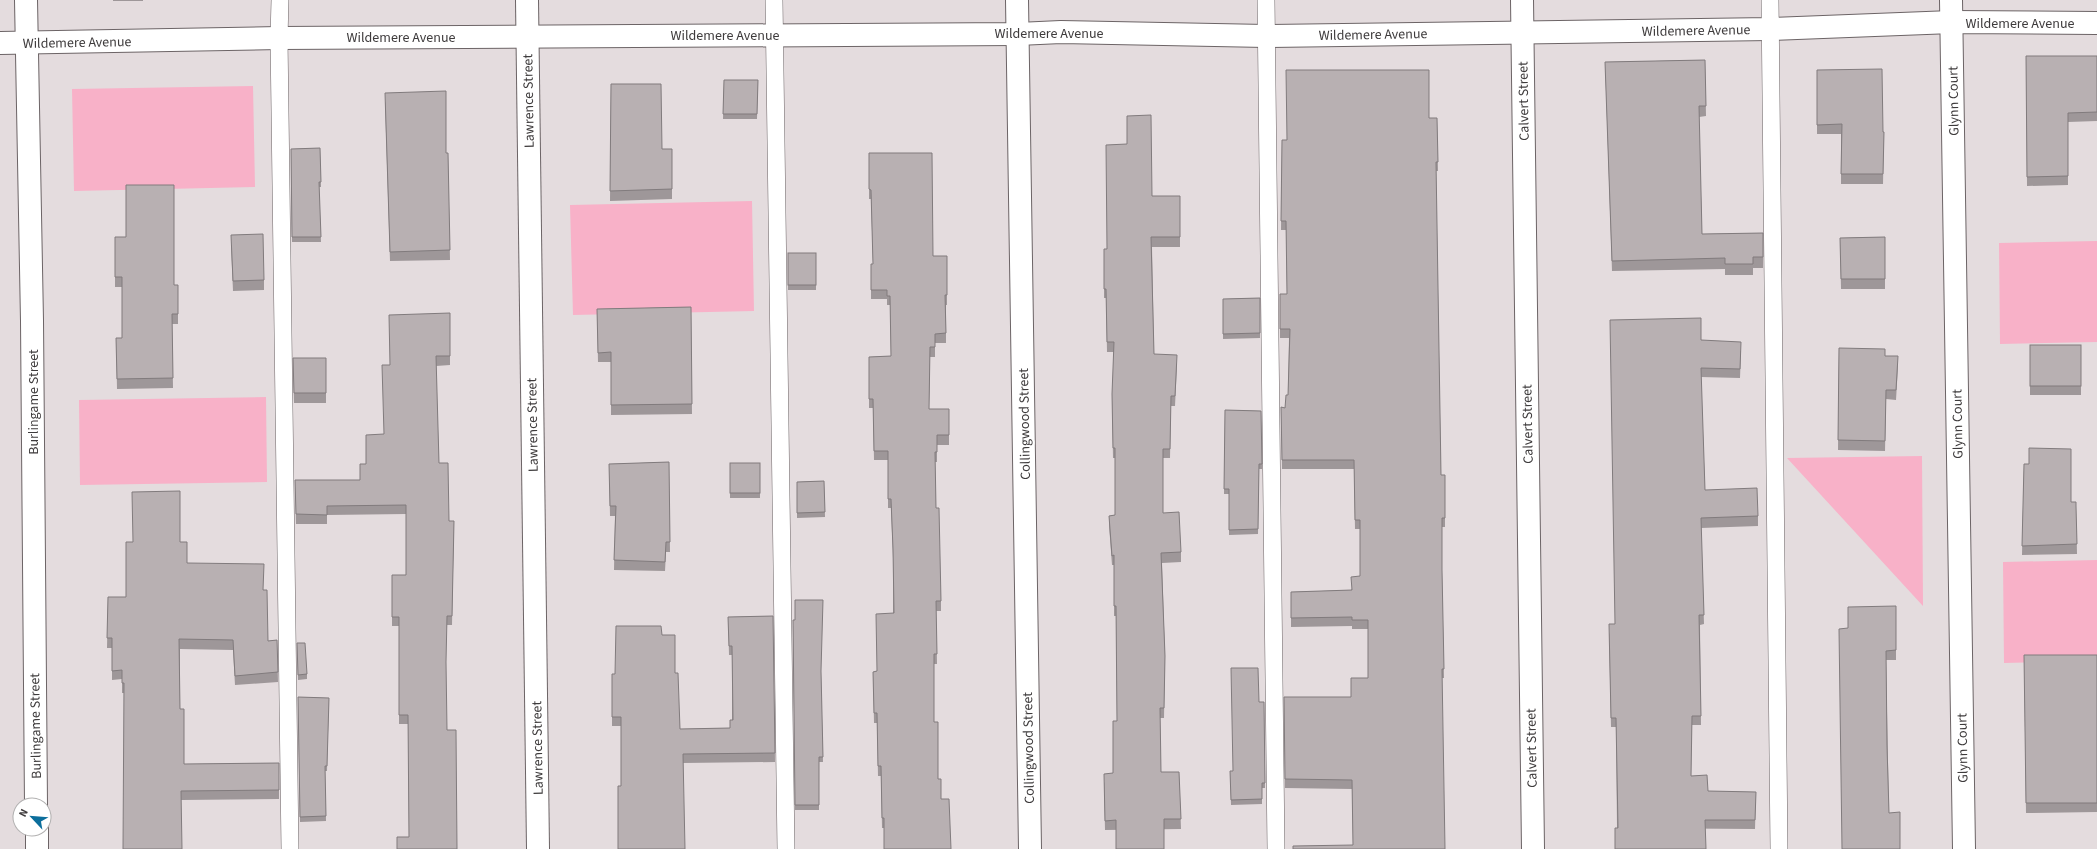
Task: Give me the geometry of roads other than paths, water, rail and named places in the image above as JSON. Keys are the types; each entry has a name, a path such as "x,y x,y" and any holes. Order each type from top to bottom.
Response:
{"street":[{"name":"Burlingame Street","path":"26,0 28,43 36,797"},
{"name":"Lawrence Street","path":"527,0 538,849"},
{"name":"Collingwood Street","path":"1017,0 1030,849"},
{"name":"Calvert Street","path":"1522,0 1533,849"},
{"name":"Glynn Court","path":"1951,0 1964,849"},
{"name":"Wildemere Avenue","path":"0,43 278,38 1018,34 1061,32 1266,36 1770,29 1952,22 2097,23"},
{"path":"37,837 37,849"}],"lane":[{"path":"280,0 278,38 290,849"},
{"path":"774,0 786,849"},
{"path":"1266,0 1276,849"},
{"path":"1770,0 1779,849"}]}
